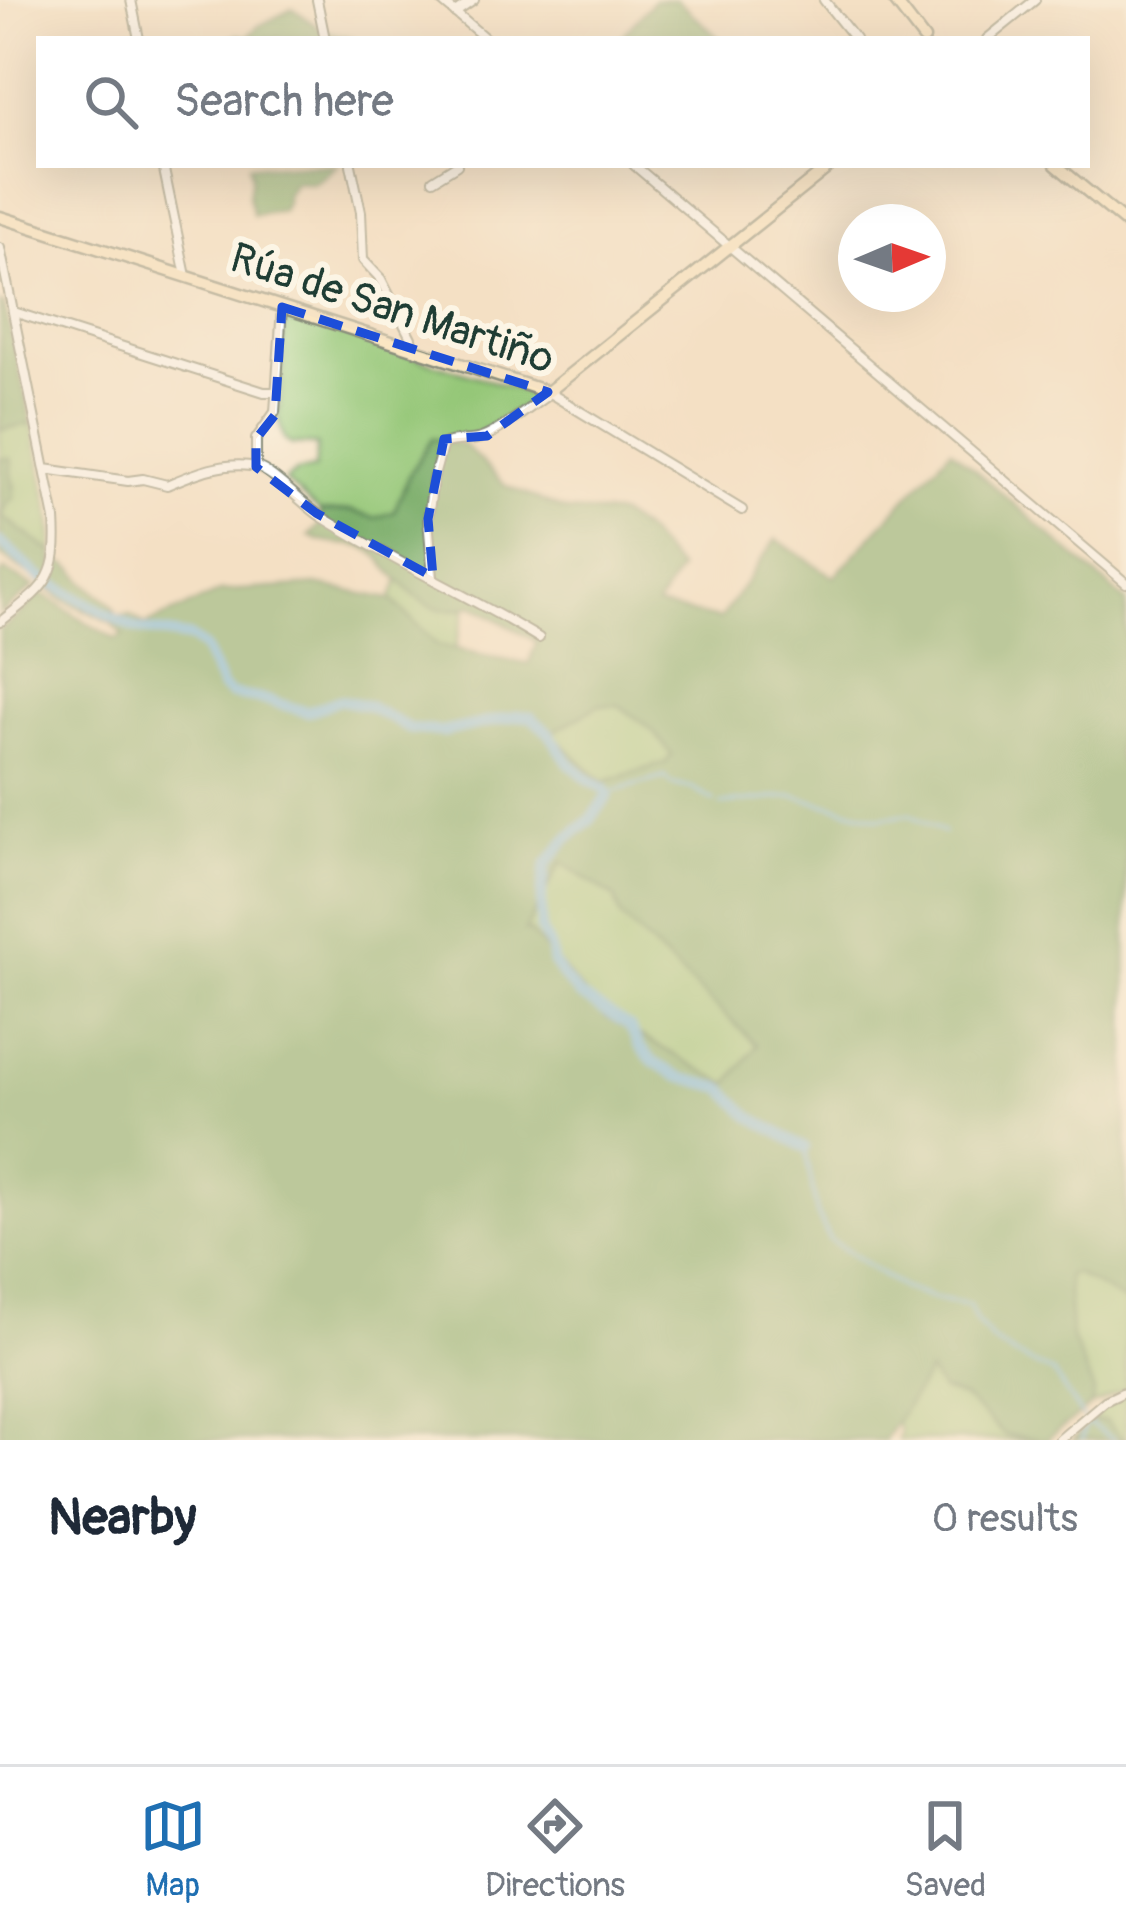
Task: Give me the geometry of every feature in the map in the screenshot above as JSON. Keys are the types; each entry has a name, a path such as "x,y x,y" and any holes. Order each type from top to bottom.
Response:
{"street":[{"path":"131,0 138,36"},
{"path":"317,0 324,36"},
{"path":"440,0 482,36"},
{"path":"455,13 474,0"},
{"path":"824,0 853,36"},
{"path":"894,0 922,36"},
{"path":"991,36 1035,0"},
{"path":"164,168 186,276"},
{"path":"352,168 361,212 363,260 381,279 413,349"},
{"path":"433,180 452,168"},
{"path":"638,168 1126,583"},
{"path":"433,577 428,519 443,444 488,436 545,397 827,168"},
{"path":"1060,168 1126,224"},
{"name":"Rúa de San Martiño","path":"0,218 548,392 742,510"},
{"path":"0,248 55,519 57,550 44,585 0,622"},
{"path":"256,467 256,439 274,417 282,307"},
{"path":"13,312 276,392"},
{"path":"45,469 167,485 194,472 256,467 316,513 539,638"},
{"path":"1058,1440 1105,1401 1126,1391"}],"highlighted area":[{"path":"282,307 548,392 487,436 444,439 428,519 433,577 316,513 256,467 256,439 275,415"}],"green space":[{"path":"654,0 677,0 717,36 622,36"},
{"path":"292,9 321,29 345,36 248,36"},
{"path":"250,168 334,168 311,184 295,182 282,211 253,215 248,196"},
{"path":"0,303 4,304 32,423 0,430"},
{"path":"290,312 533,394 533,400 475,436 443,442 409,475 394,512 374,519 351,511 320,512 285,481 296,472 315,469 317,445 285,440 278,418 285,315"},
{"path":"32,423 51,518 53,553 2,516 15,487 0,459 0,430"},
{"path":"432,438 464,445 506,486 566,511 618,514 644,531 679,570 657,606 720,619 776,539 834,577 951,449 1126,601 1117,753 1126,777 1126,1302 1075,1273 1067,1275 1071,1336 1094,1392 1091,1406 1046,1440 1005,1435 963,1397 941,1390 929,1372 884,1440 0,1440 0,630 40,593 116,639 123,635 110,622 60,598 0,555 0,459 12,462 14,498 5,505 2,517 53,553 53,565 59,562 73,569 109,602 117,616 130,615 145,625 222,591 316,585 391,599 437,645 528,664 537,642 472,605 445,609 424,602 371,550 309,536 320,525 320,512 351,511 374,518 394,512","holes":["599,705 619,705 651,729 672,755 665,763 603,782 553,732","561,862 615,898 621,917 757,1045 728,1084 605,1017 525,931"]},
{"path":"5,570 34,587 0,615 0,576"},
{"path":"399,580 428,605 466,608 455,649 437,645 391,599"},
{"path":"599,705 619,705 652,729 673,755 666,763 603,783 552,732"},
{"path":"560,861 615,898 621,917 758,1046 728,1085 605,1016 525,931"},
{"path":"1075,1273 1126,1302 1126,1389 1091,1406 1094,1392 1071,1336 1067,1275"},
{"path":"915,1369 933,1375 941,1390 963,1397 1005,1435 1037,1440 898,1440 900,1432 891,1408"},
{"path":"1126,1394 1123,1440 1105,1421 1091,1421 1103,1407"},
{"path":"1091,1421 1105,1421 1123,1440 1073,1440"}],"waterway":[{"path":"0,542 38,576 136,629 191,638 204,648 230,694 307,712 340,700 368,706 410,729 443,732 531,717 549,733 569,763 608,796 546,865 541,930 553,963 580,996 630,1027 654,1062 679,1077 723,1088 750,1116 805,1148"},
{"path":"608,793 665,777 714,801"},
{"path":"721,804 794,796 879,818 909,814 944,833"},
{"path":"805,1148 817,1213 829,1239 903,1288 969,1305 993,1341 1053,1373 1086,1422 1114,1440"},
{"path":"1082,1440 1085,1423"}]}
